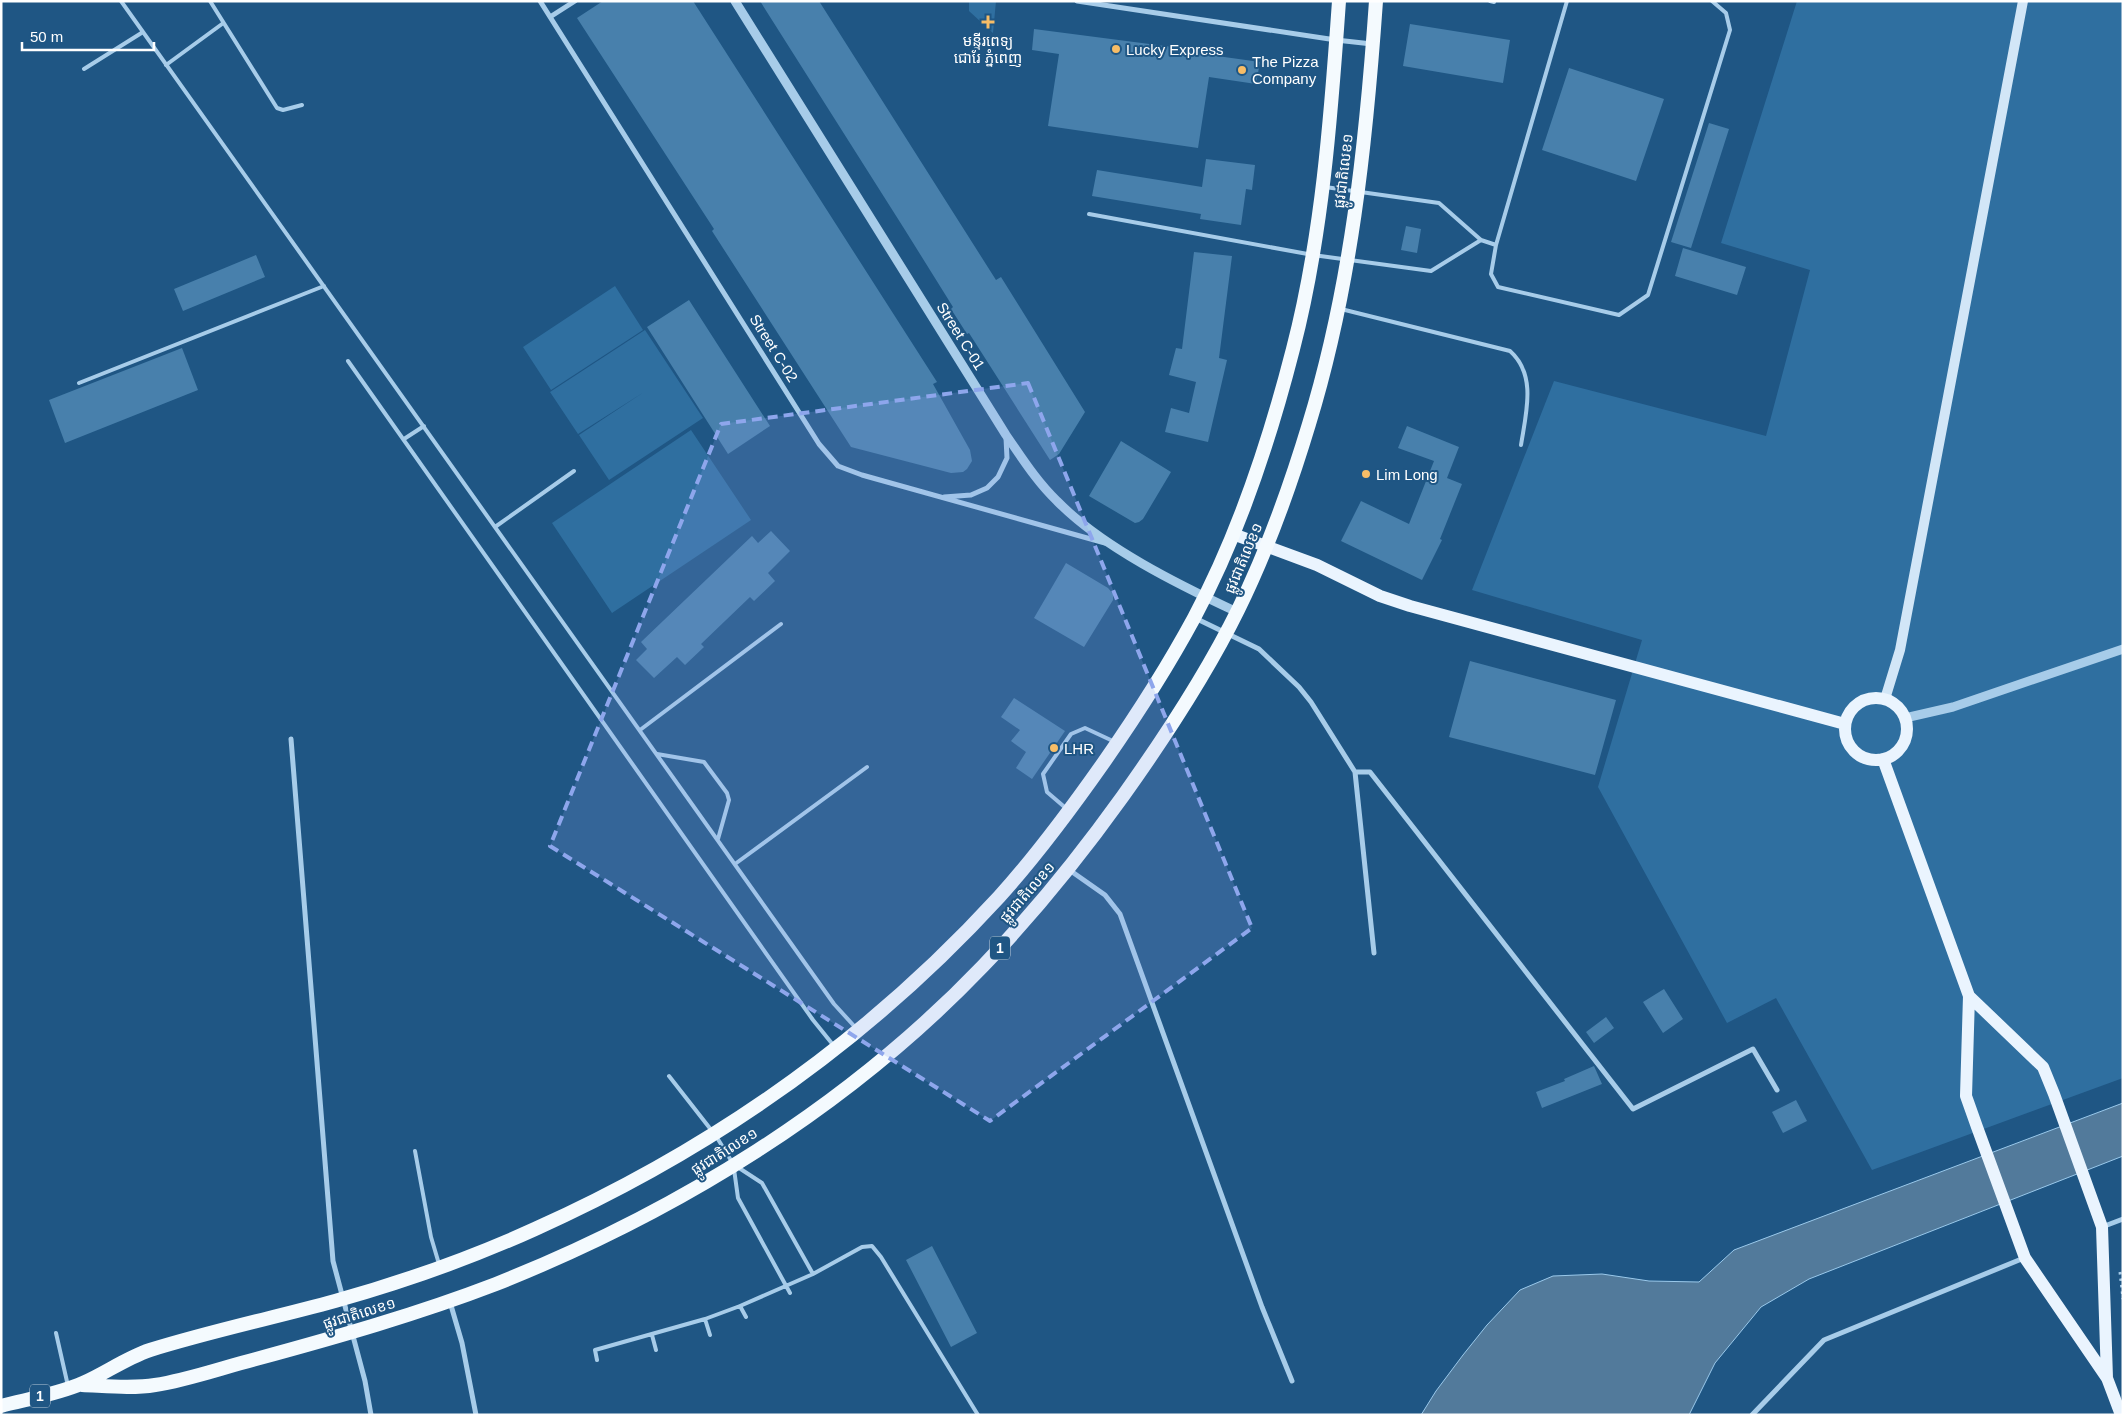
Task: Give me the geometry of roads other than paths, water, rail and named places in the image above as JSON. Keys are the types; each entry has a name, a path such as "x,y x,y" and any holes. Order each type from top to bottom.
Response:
{"highway":[{"name":"ផ្លូវជាតិលេខ១","path":"1,1406 74,1387 144,1352 342,1299 440,1266 529,1232 604,1197 715,1134 798,1078 858,1031 914,982 963,935 1001,894 1069,811 1117,743 1160,679 1194,618 1233,534 1274,416 1294,348 1313,255 1339,1"},
{"name":"ផ្លូវជាតិលេខ១","path":"74,1387 153,1386 352,1333 450,1302 542,1265 619,1230 734,1165 826,1102 874,1065 916,1029 981,969 1027,919 1068,869 1146,764 1190,697 1227,632 1266,546 1309,427 1339,308 1348,260 1357,191 1376,1"}],"main road":[{"path":"1884,699 1900,650 2023,1"},
{"path":"1233,534 1317,565 1380,596 1410,606 1845,724"},
{"path":"1874,698 1884,699 1900,709 1905,718 1907,725 1906,738 1895,753 1883,759 1870,760 1854,752 1848,744 1845,724 1850,712 1856,705 1874,698"},
{"path":"1883,759 1968,996 1966,1096 2024,1258 2108,1378 2121,1415"},
{"path":"1968,996 2043,1067 2054,1094 2102,1227 2108,1378"}],"street":[{"name":"Street C-02","path":"540,1 828,456 838,466 939,498 1110,544"},
{"path":"550,17 574,1"},
{"name":"Street C-01","path":"735,1 1006,435 1037,479 1076,519 1110,544 1204,597 1237,612"},
{"path":"1077,1 1373,44"},
{"path":"939,498 971,495 987,488 998,477 1007,458 1006,435"},
{"path":"1194,618 1227,632 1259,649 1299,687 1311,702 1355,772 1374,953"},
{"path":"1905,718 1953,707 2123,649"},
{"path":"291,739 333,1261 365,1381 371,1415"},
{"path":"1355,772 1370,772 1633,1108 1753,1049 1777,1090"},
{"path":"1068,869 1105,896 1120,914 1262,1307 1292,1381"},
{"path":"2102,1227 2123,1219"},
{"path":"1752,1415 1824,1340 2024,1258"},
{"path":"450,1302 462,1343 476,1415"}],"lane":[{"path":"121,1 834,1004 858,1031"},
{"path":"210,1 222,24 277,108 283,110 302,105"},
{"path":"1490,1 1494,2"},
{"path":"1567,1 1496,245 1491,274 1498,288 1619,315 1648,295 1730,30 1726,13 1712,1"},
{"path":"166,65 222,24"},
{"path":"84,69 143,32"},
{"path":"1321,186 1439,203 1481,240 1496,245"},
{"path":"1089,214 1313,255 1431,270 1481,240"},
{"path":"78,383 324,286"},
{"path":"1339,308 1510,351 1518,358 1525,372 1528,399 1521,445"},
{"path":"348,361 813,1020 836,1048"},
{"path":"404,439 424,426"},
{"path":"495,526 574,470"},
{"path":"640,730 781,624"},
{"path":"1069,811 1047,792 1043,774 1071,734 1085,728 1117,743"},
{"path":"657,754 704,762 728,793 729,800 718,839"},
{"path":"735,864 867,767"},
{"path":"669,1076 715,1134 734,1165 738,1198 790,1293"},
{"path":"415,1151 431,1237 440,1266"},
{"path":"734,1165 762,1183 813,1274"},
{"path":"597,1360 595,1350 705,1320 786,1287 862,1247 872,1246 881,1257 978,1415"},
{"path":"740,1306 746,1317"},
{"path":"705,1320 710,1335"},
{"path":"56,1333 74,1387"},
{"path":"652,1335 656,1350"}],"place":[{"name":"មន្ទីរពេទ្យ ជោរែ ភ្នំពេញ","path":"988,22"},
{"name":"Lucky Express","path":"1116,49"},
{"name":"The Pizza Company","path":"1242,70"},
{"name":"Lim Long","path":"1366,474"},
{"name":"LHR","path":"1054,748"}]}
